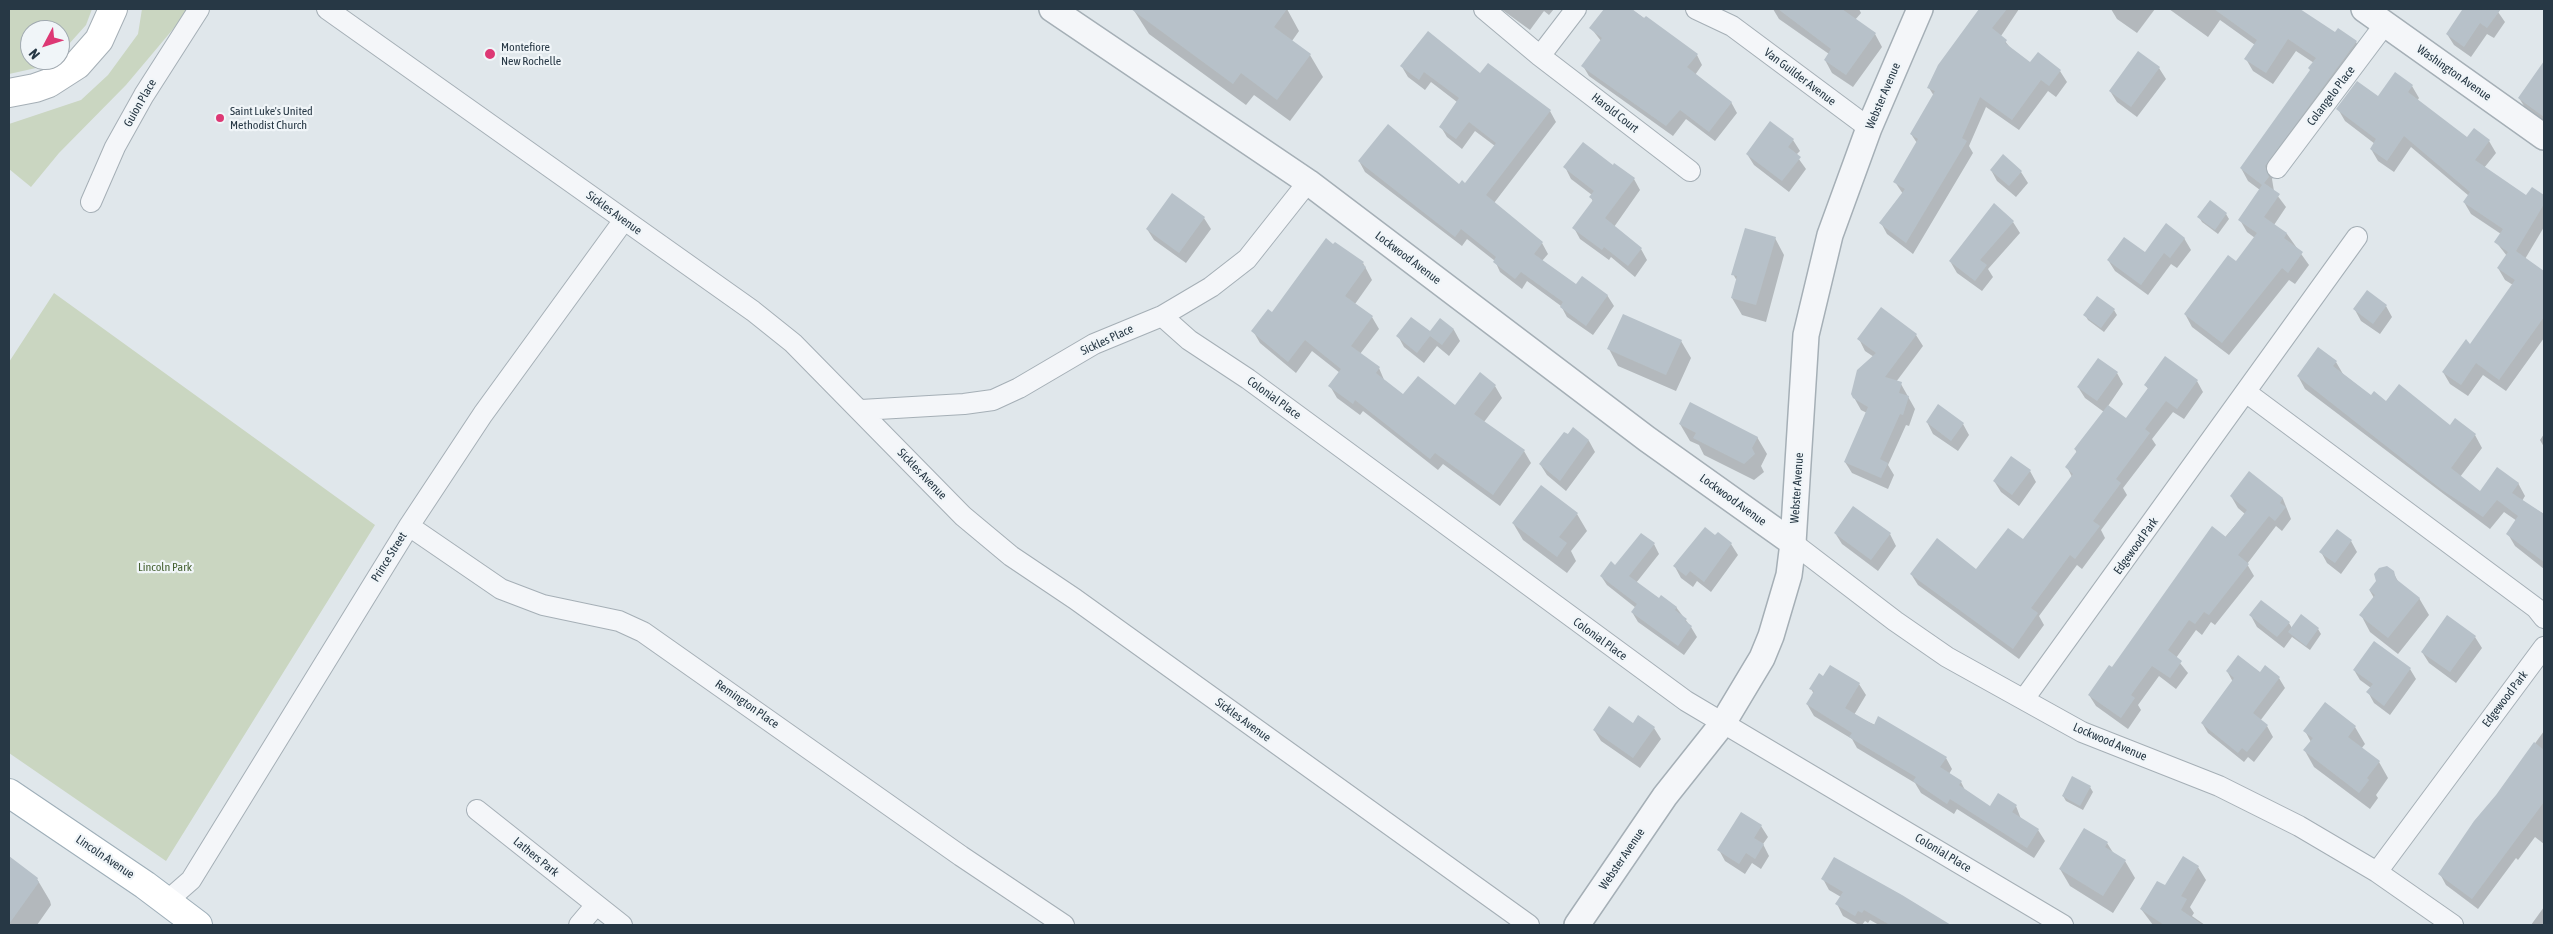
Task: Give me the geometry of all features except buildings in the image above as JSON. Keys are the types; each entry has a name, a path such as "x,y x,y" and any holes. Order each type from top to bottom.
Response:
{"main road":[{"path":"13,93 49,83 77,65 99,40 113,9"},
{"name":"Lincoln Avenue","path":"9,793 167,901 198,925"}],"street":[{"name":"Guion Place","path":"92,202 115,147 144,95 200,9"},
{"name":"Sickles Avenue","path":"327,9 753,311 793,343 861,410 963,516 1012,556 1075,599 1529,925"},
{"name":"Lockwood Avenue","path":"1052,9 1308,182 1647,438 1793,543 1895,621 1947,657 2082,732 2219,786 2300,826 2377,872 2453,925"},
{"name":"Harold Court","path":"1484,9 1540,56 1690,171"},
{"path":"1540,56 1576,9"},
{"name":"Van Guilder Avenue","path":"1696,9 1727,17 1868,128"},
{"name":"Webster Avenue","path":"1577,925 1665,796 1723,723 1762,658 1771,636 1789,575 1793,543 1806,335 1830,235 1868,128 1920,9"},
{"name":"Washington Avenue","path":"2364,9 2544,137"},
{"name":"Colangelo Place","path":"2277,168 2385,24"},
{"name":"Sickles Place","path":"861,410 964,404 993,400 1019,388 1094,344 1162,316 1211,287 1247,259 1308,182"},
{"name":"Prince Street","path":"167,901 191,880 409,526 483,414 624,220"},
{"name":"Edgewood Park","path":"2024,699 2247,393 2357,237"},
{"name":"Colonial Place","path":"1162,316 1189,340 1248,379 1686,701 2063,925"},
{"path":"2247,393 2536,608 2544,618"},
{"name":"Remington Place","path":"409,526 501,589 543,605 619,621 644,632 961,856 1064,925"},
{"name":"Edgewood Park","path":"2377,872 2544,647"},
{"name":"Lathers Park","path":"477,810 622,925"},
{"path":"579,925 596,905"}],"green space":[{"path":"9,9 92,9 86,25 70,43 70,20 20,20 20,70 27,70 9,74"},
{"path":"142,9 190,9 126,85 59,153 31,187 9,169 9,124 81,100 108,75 138,34"},
{"name":"Lincoln Park","path":"54,293 375,525 166,861 9,753 9,362"}],"place":[{"name":"Montefiore New Rochelle","path":"490,54"},
{"name":"Saint Luke's United Methodist Church","path":"220,118"}]}
